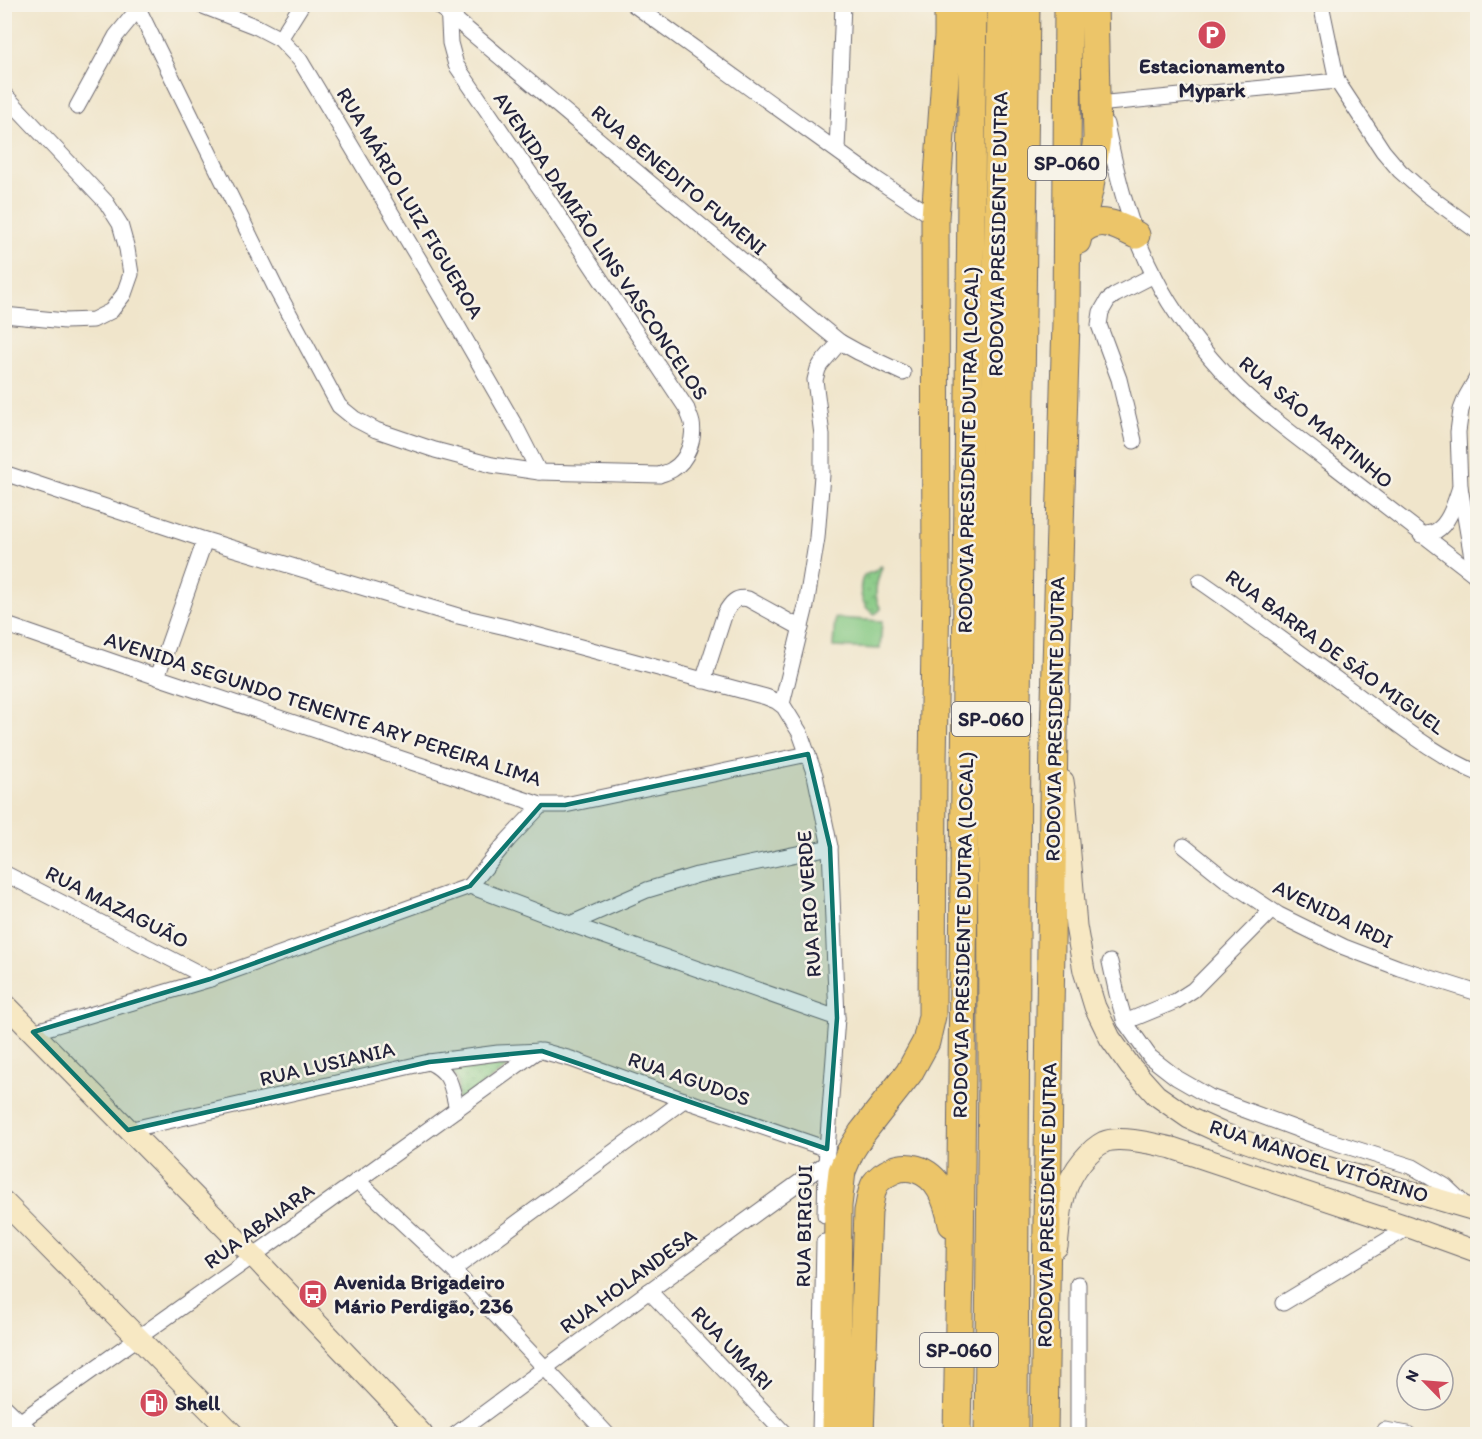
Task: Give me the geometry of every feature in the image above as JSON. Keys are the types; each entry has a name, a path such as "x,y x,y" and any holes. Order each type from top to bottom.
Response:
{"highway":[{"path":"836,1434 838,1206 842,1171 862,1133 909,1073 926,1042 932,1016 936,585 935,218 948,36 948,4"},
{"name":"RODOVIA PRESIDENTE DUTRA (LOCAL)","path":"957,1434 973,4"},
{"name":"RODOVIA PRESIDENTE DUTRA","path":"988,1434 992,1076 991,700 1001,4"},
{"name":"RODOVIA PRESIDENTE DUTRA","path":"1014,1434 1017,705 1026,4"},
{"name":"RODOVIA PRESIDENTE DUTRA","path":"1044,1434 1054,734 1066,322 1068,4"},
{"path":"1066,322 1078,234 1090,187 1097,138 1099,103 1094,4"},
{"path":"935,477 949,302 970,203"},
{"path":"1078,234 1086,226 1097,222 1109,223 1136,235"},
{"path":"860,1434 867,1211 875,1185 884,1176 896,1169 909,1167 932,1178 947,1201 960,1265"}],"main road":[{"name":"RUA MANOEL VITÓRINO","path":"1054,734 1065,795 1076,926 1084,972 1095,1007 1110,1038 1130,1066 1156,1095 1189,1118 1224,1134 1275,1152 1473,1210"},
{"path":"8,1014 33,1032 253,1256 422,1434"},
{"name":"RUA MANOEL VITÓRINO","path":"1045,1338 1064,1195 1072,1173 1088,1153 1104,1142 1140,1141 1172,1149 1478,1252"},
{"path":"4,1202 232,1434"}],"street":[{"name":"RUA MÁRIO LUIZ FIGUEROA","path":"198,4 257,27 280,39 300,60 423,266 517,429 539,472"},
{"path":"280,39 302,4"},
{"path":"633,4 935,218"},
{"path":"837,150 843,4"},
{"path":"1321,4 1337,81 1383,151 1400,171 1426,194 1478,232"},
{"path":"76,107 116,36 137,7"},
{"name":"AVENIDA DAMIÃO LINS VASCONCELOS","path":"137,7 274,286 339,405 355,419 376,430 435,450 492,465 539,472 659,475 674,469 684,460 692,435 692,422 682,400 456,65 444,7"},
{"name":"RUA BENEDITO FUMENI","path":"444,7 840,342 903,373"},
{"path":"1099,103 1337,81"},
{"path":"4,94 106,202 120,224 131,274 124,294 111,311 93,320 65,321 4,315"},
{"name":"RUA SÃO MARTINHO","path":"1099,103 1136,235 1154,275 1179,318 1202,349 1240,389 1282,425 1476,576"},
{"path":"1134,441 1119,379 1099,325 1101,312 1108,300 1154,275"},
{"path":"4,473 205,540 458,616 766,697 782,704 806,606 817,538 822,475 822,435 815,380 821,364 840,342"},
{"path":"1476,576 1460,487 1458,432 1461,410 1478,376"},
{"path":"1421,535 1442,527 1460,487"},
{"path":"158,677 205,540"},
{"name":"RUA BARRA DE SÃO MIGUEL","path":"1200,581 1420,741 1478,773"},
{"path":"703,681 725,613 737,599 748,600 801,628"},
{"name":"AVENIDA SEGUNDO TENENTE ARY PEREIRA LIMA","path":"4,624 541,805 565,805 808,754"},
{"name":"RUA RIO VERDE","path":"782,704 800,733 808,754 815,775 830,847 837,1018"},
{"path":"33,1032 210,979 470,886 541,805"},
{"name":"AVENIDA IRDI","path":"1184,846 1225,879 1272,910 1344,947 1478,993"},
{"path":"570,924 647,891 697,875 830,847"},
{"name":"RUA MAZAGUÃO","path":"4,873 210,979"},
{"path":"470,886 570,924 837,1018"},
{"path":"1125,1022 1176,1001 1193,990 1272,910"},
{"path":"1110,962 1116,994 1125,1022 1150,1057 1177,1078 1210,1097 1321,1138 1413,1167 1445,1186 1473,1210"},
{"name":"RUA BIRIGUI","path":"820,1434 827,1156 837,1018"},
{"name":"RUA AGUDOS","path":"537,1051 558,1054 827,1156"},
{"name":"RUA LUSIANIA","path":"128,1130 429,1062 498,1053 537,1051"},
{"name":"RUA ABAIARA","path":"4,1433 25,1428 138,1339 537,1051"},
{"path":"429,1062 443,1071 450,1081 457,1109"},
{"path":"453,1270 684,1100"},
{"name":"RUA HOLANDESA","path":"456,1434 827,1156"},
{"path":"357,1180 453,1270 607,1434"},
{"path":"1283,1303 1409,1227"},
{"path":"1078,1284 1078,1434"},
{"name":"RUA UMARI","path":"648,1291 785,1434"},
{"path":"4,1408 25,1428"},
{"path":"1385,1430 1408,1434"}],"highlighted area":[{"path":"808,754 830,847 837,1018 827,1149 542,1051 429,1062 128,1130 33,1032 210,979 470,886 541,805 565,805"}],"green space":[{"path":"881,566 876,593 881,609 875,614 866,607 861,586 864,575"},
{"path":"835,618 882,621 880,649 833,647"},
{"path":"517,1060 457,1104 457,1081 452,1073 440,1065"}],"place":[{"name":"Estacionamento Mypark","path":"1212,35"},
{"name":"Avenida Brigadeiro Mário Perdigão, 236","path":"313,1294"},
{"name":"Shell","path":"154,1403"}]}
